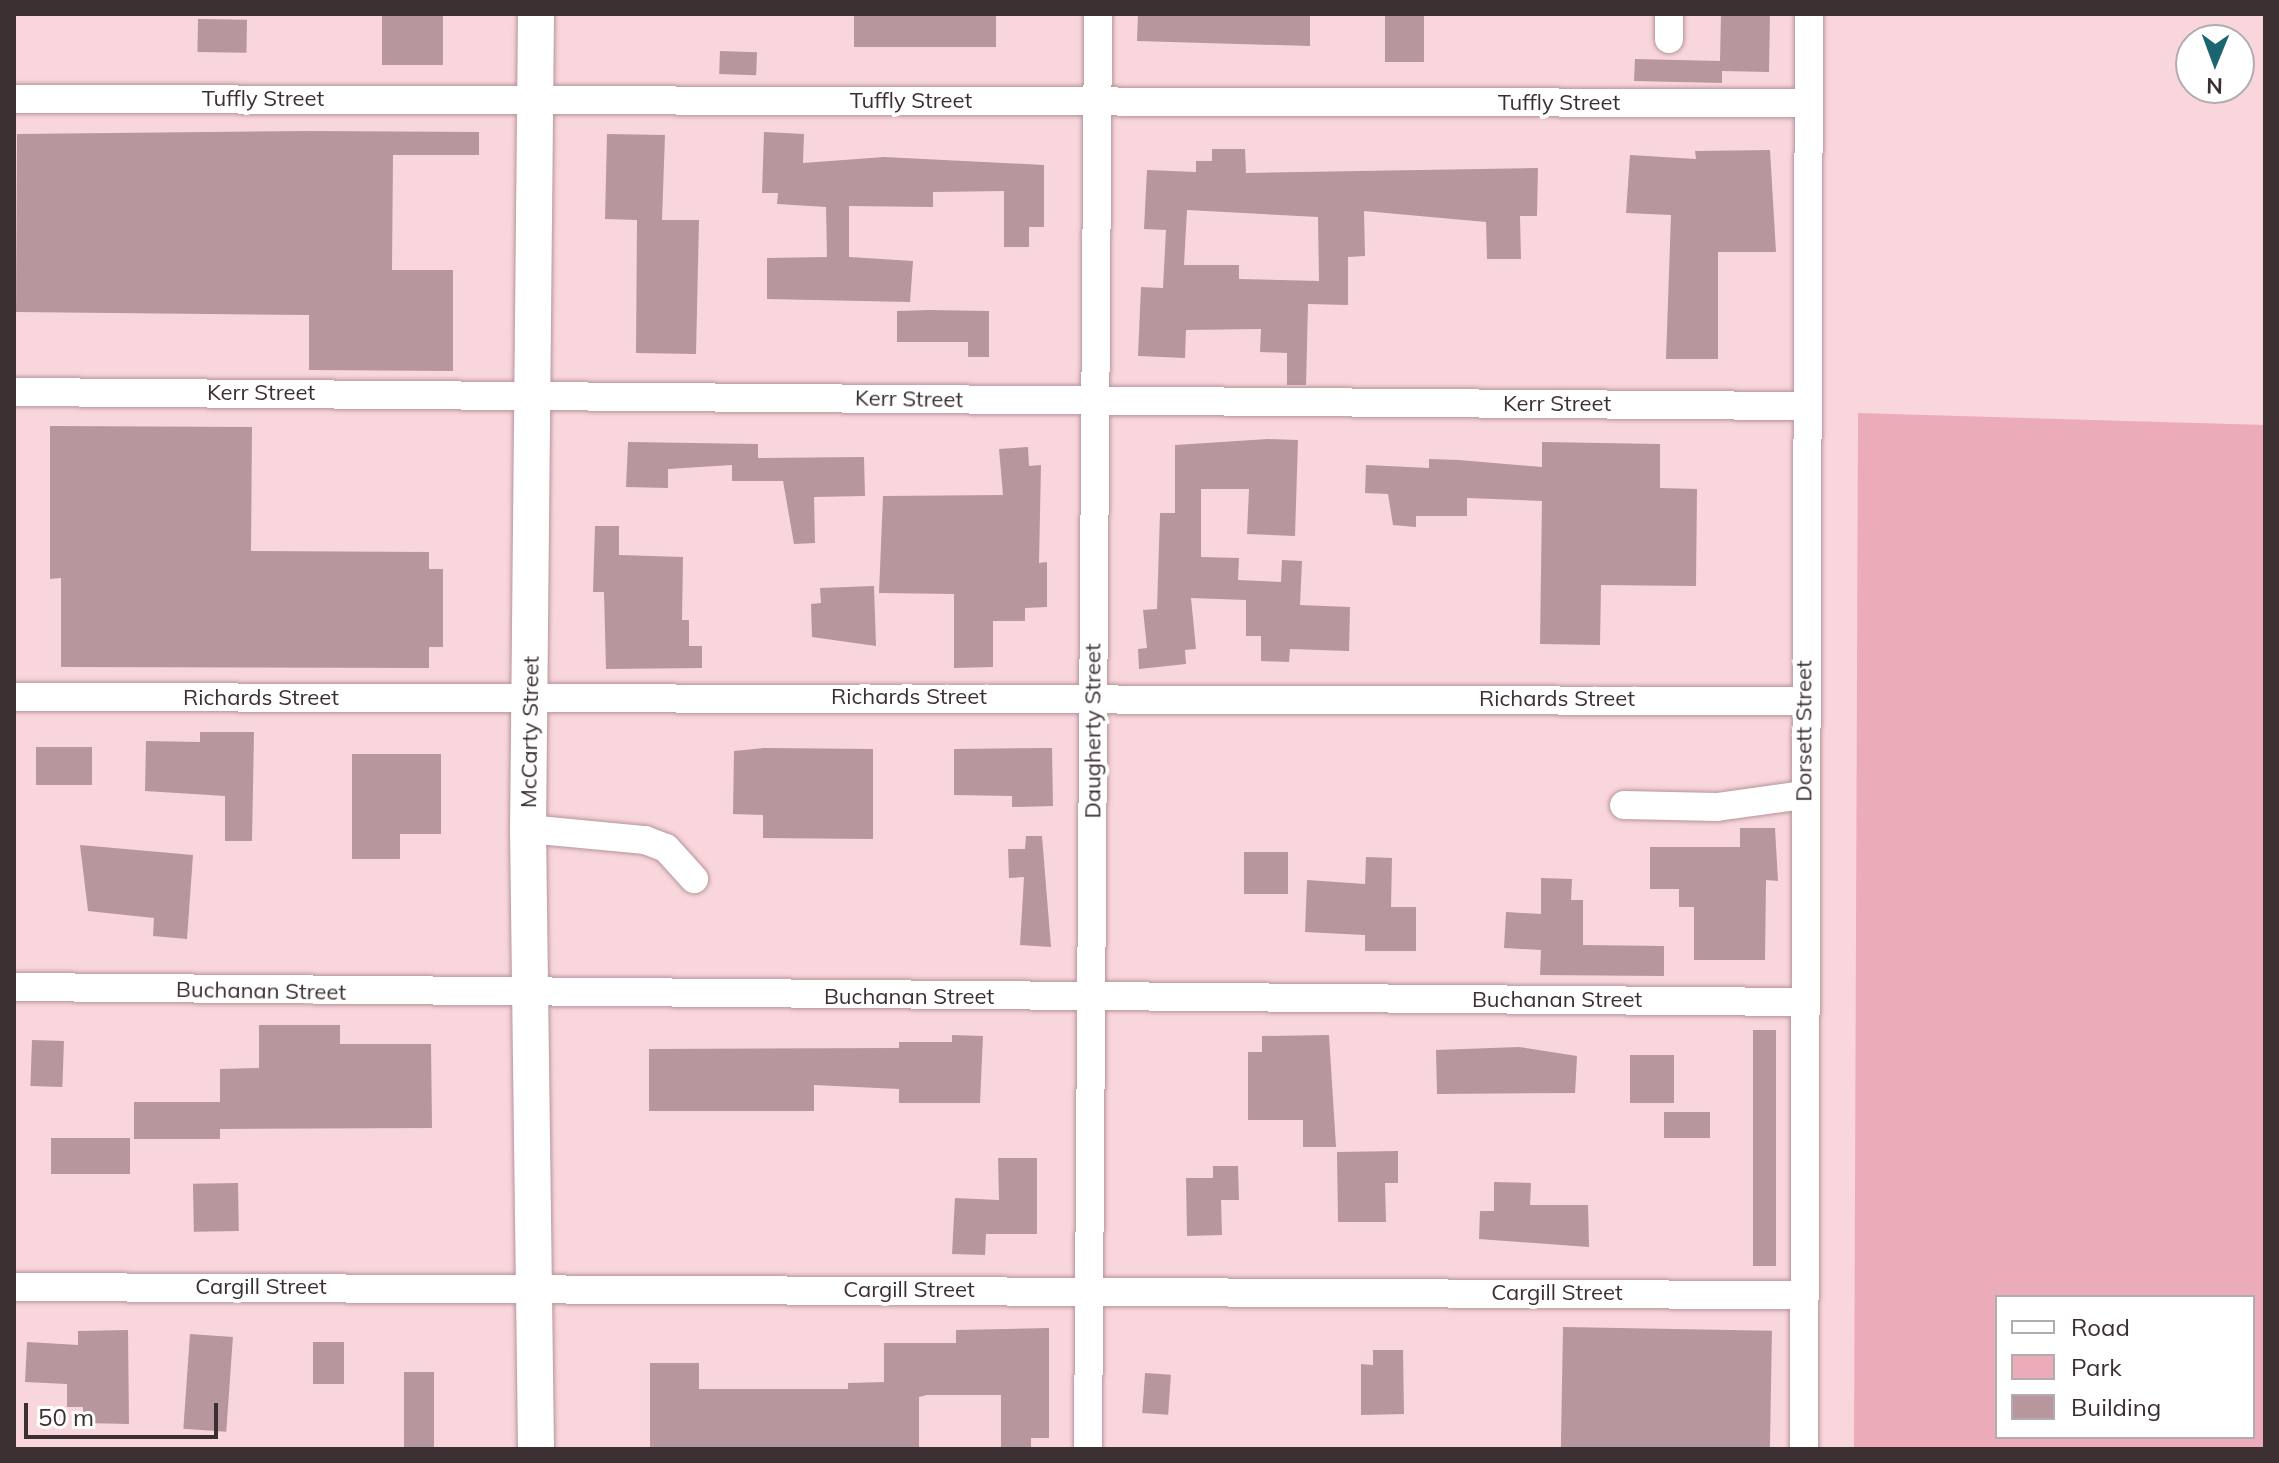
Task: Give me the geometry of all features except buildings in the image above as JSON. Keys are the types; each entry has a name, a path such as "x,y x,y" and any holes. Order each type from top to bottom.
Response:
{"main road":[{"name":"McCarty Street","path":"536,14 535,395 528,829 536,1449"}],"street":[{"name":"Daugherty Street","path":"1088,1449 1094,697 1090,401 1098,14"},
{"name":"Dorsett Street","path":"1804,1449 1804,406 1809,14"},
{"name":"Tuffly Street","path":"14,99 1808,103"},
{"name":"Kerr Street","path":"14,392 1804,406"},
{"name":"Richards Street","path":"14,697 1094,697 1805,701"},
{"path":"1624,805 1717,807 1804,795"},
{"path":"528,829 645,840 666,848 694,879"},
{"name":"Buchanan Street","path":"14,987 529,995 1804,1002"},
{"name":"Cargill Street","path":"14,1287 1804,1295"}],"green space":[{"path":"1858,413 2265,425 2265,1449 1854,1449"}]}
